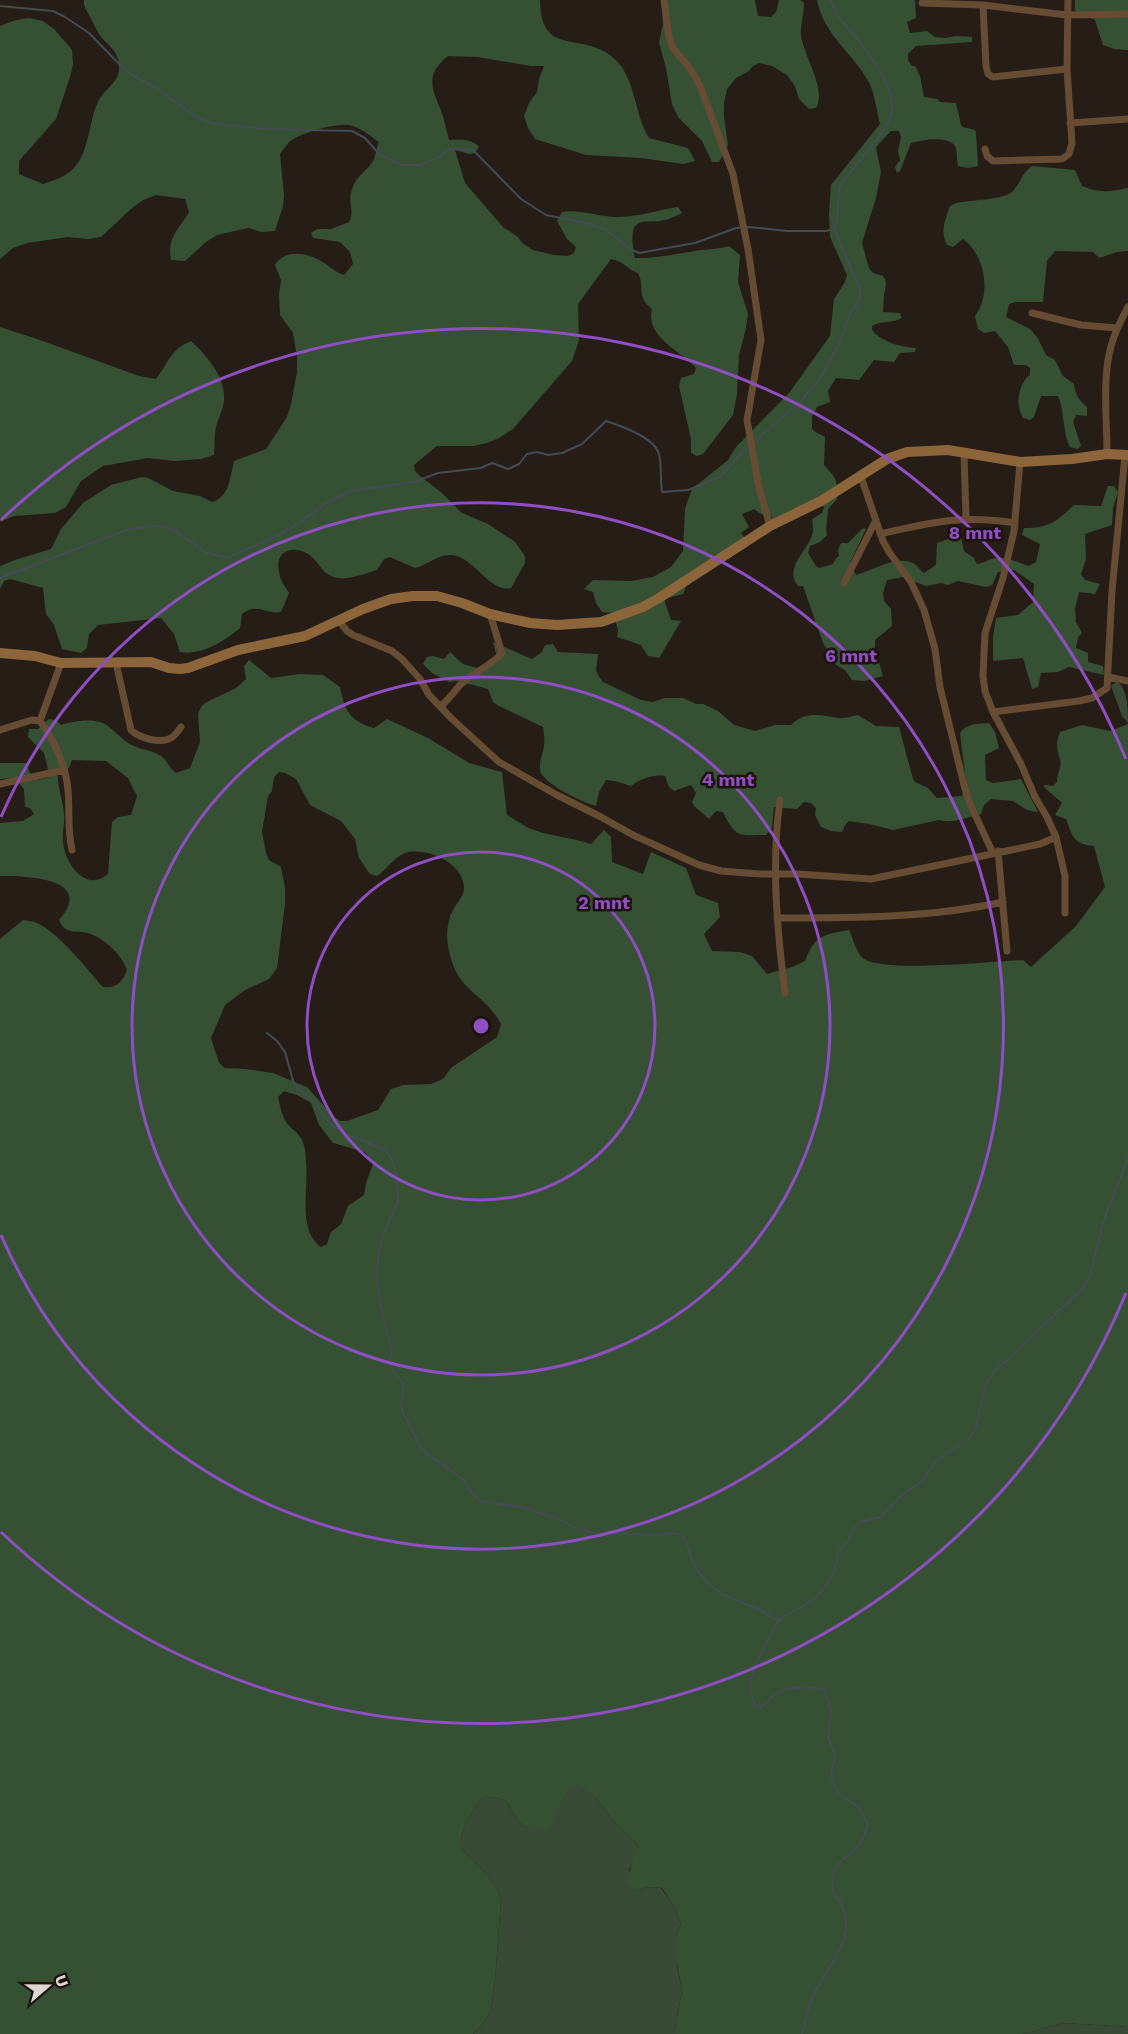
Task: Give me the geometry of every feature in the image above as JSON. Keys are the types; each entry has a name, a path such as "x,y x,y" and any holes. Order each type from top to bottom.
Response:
{"main road":[{"path":"0,653 36,656 61,663 151,662 169,668 188,668 238,650 305,636 391,599 413,596 437,596 490,614 530,622 557,625 601,622 643,607 770,526 821,501 886,459 907,452 948,450 1020,462 1107,454 1126,455"}],"street":[{"path":"664,0 669,37 673,48 691,70 700,86 733,174 748,249 761,340 747,420 759,488 770,526"},
{"path":"985,149 987,156 993,161 1062,159 1070,154 1072,150 1067,69 1068,0"},
{"path":"922,3 983,5 1067,15 1128,14"},
{"path":"983,5 988,74 993,77 1067,69"},
{"path":"1071,123 1128,119"},
{"path":"1107,454 1107,381 1110,348 1128,307"},
{"path":"1032,313 1081,325 1117,328"},
{"path":"964,453 966,519"},
{"path":"993,712 1058,705 1092,698 1107,688 1112,591 1126,455"},
{"path":"1020,462 1015,523 1003,578 985,633 983,676 985,691 993,712 1056,837 1065,876 1065,912"},
{"path":"860,474 880,534 889,552 911,582 924,610 935,649 940,687 965,789 970,804 995,852 1003,902 1007,951"},
{"path":"880,534 936,522 966,519 1015,523"},
{"path":"844,583 876,520"},
{"path":"441,706 461,684 495,662 502,653 490,614"},
{"path":"339,621 353,635 392,651 402,659 420,679 429,695 464,731 500,762 633,835 709,868 721,871 871,879 1040,844 1056,837"},
{"path":"61,663 40,721 64,770 68,789 69,837 72,850"},
{"path":"116,663 131,730 137,736 165,740 174,736 181,727"},
{"path":"1109,677 1128,681"},
{"path":"0,730 32,720 40,721"},
{"path":"0,784 64,770"},
{"path":"780,800 775,874 785,993"},
{"path":"777,918 955,912 1003,902"}],"green space":[{"path":"84,0 540,0 546,29 553,36 595,47 617,61 629,81 639,116 649,138 688,148 695,161 683,164 641,158 586,155 535,139 524,116 537,92 544,66 478,57 448,56 435,70 432,84 449,140 469,141 479,147 475,153 469,154 455,150 465,183 503,227 533,250 554,255 568,256 574,253 576,247 567,239 557,221 562,212 625,217 678,207 682,213 673,217 636,225 633,236 635,258 659,257 729,246 740,255 738,282 748,314 739,355 737,394 733,415 703,454 697,456 691,453 691,439 679,386 681,378 694,374 696,368 665,342 654,328 651,319 652,309 642,296 638,273 619,261 611,259 578,304 579,340 572,361 513,429 487,443 473,446 437,446 414,465 415,471 420,476 462,513 488,524 515,542 525,556 525,563 511,588 496,585 467,561 451,555 442,556 415,568 390,557 384,559 377,570 354,577 336,578 328,574 305,552 293,550 283,554 278,564 280,578 289,593 281,612 257,609 248,611 242,614 240,628 204,650 180,652 174,634 161,618 98,625 89,634 87,648 81,653 62,649 54,625 46,614 43,588 10,579 4,581 0,589 0,566 51,549 61,529 83,503 111,485 142,477 148,478 173,491 200,496 212,502 226,491 234,461 266,449 287,417 297,372 293,333 280,315 281,280 275,265 283,257 301,254 319,260 344,275 353,264 350,252 340,242 313,238 311,233 317,229 331,229 349,222 350,197 353,187 373,161 379,142 353,126 343,125 309,132 289,142 280,154 284,195 275,231 262,232 248,228 217,235 185,261 171,260 170,252 174,234 189,212 185,199 156,195 132,208 101,237 88,239 68,237 27,243 13,248 0,259 0,26 29,18 43,21 55,30 72,50 73,64 70,77 56,119 19,161 19,174 43,184 68,173 80,160 98,102 119,73 117,55 98,32 85,7"},
{"path":"661,0 755,0 758,16 771,17 776,12 779,0 800,0 804,3 801,36 819,92 816,108 809,109 799,99 795,86 787,75 772,66 759,63 753,66 736,78 727,89 724,117 728,145 719,162 712,162 702,141 678,117 672,104 659,42 663,24"},
{"path":"817,0 915,0 916,18 907,22 910,33 927,31 935,37 972,37 972,42 916,46 908,54 908,60 912,66 915,66 920,76 924,97 937,99 940,102 956,103 961,125 975,130 978,166 968,168 958,166 955,146 946,140 928,140 911,143 900,171 897,173 895,167 900,160 899,131 891,131 876,147 881,172 876,198 862,243 869,268 873,273 885,279 883,312 900,313 902,318 876,324 872,326 872,330 881,338 892,343 916,348 915,352 900,353 894,362 874,360 859,380 836,378 828,391 830,402 817,407 812,416 812,428 825,437 824,465 835,479 837,499 828,509 827,535 820,542 810,546 808,553 819,568 833,564 839,556 838,550 841,543 848,543 863,528 866,529 850,563 856,575 899,561 913,563 924,573 936,565 937,543 959,535 964,551 974,558 977,564 1000,558 1029,566 1036,562 1040,544 1022,535 1024,528 1040,527 1052,523 1074,505 1101,506 1108,486 1114,486 1118,492 1113,508 1112,525 1085,534 1086,559 1081,574 1085,580 1100,584 1095,594 1079,592 1075,609 1076,622 1082,633 1078,637 1076,648 1088,653 1088,662 1103,666 1104,675 1069,667 1058,672 1041,673 1038,687 1032,689 1023,658 993,661 996,618 1018,615 1033,602 1034,584 1014,570 998,572 992,585 986,587 958,581 948,585 941,583 926,586 903,577 887,580 883,593 884,601 891,609 892,626 875,640 883,676 865,681 852,680 845,670 836,665 823,643 803,586 798,586 794,580 794,567 812,536 812,519 822,513 824,508 822,503 775,527 771,515 761,514 754,509 742,514 749,527 741,533 750,545 687,584 683,594 664,599 671,620 681,621 659,658 648,656 641,645 617,637 618,630 613,613 602,612 593,592 584,589 593,580 631,581 653,577 671,567 683,551 685,509 692,489 728,460 736,447 789,393 830,336 834,299 847,275 830,237 831,185 880,124 870,84 831,33 820,12"},
{"path":"1075,0 1128,0 1128,50 1103,45 1095,20 1075,11"},
{"path":"1032,166 1075,170 1082,186 1093,190 1128,189 1128,251 1099,258 1093,252 1055,251 1047,261 1043,302 1009,304 1006,317 1030,329 1046,355 1055,360 1063,376 1074,384 1078,397 1087,407 1087,416 1076,415 1073,422 1081,446 1078,449 1070,447 1067,441 1058,396 1041,396 1034,417 1030,420 1023,418 1019,407 1019,395 1020,389 1030,375 1030,368 1026,365 1014,365 1008,347 995,331 984,333 978,329 975,316 983,297 984,286 981,265 971,246 963,239 953,247 947,245 944,235 946,216 950,206 956,203 1007,195 1015,189"},
{"path":"0,327 139,376 156,379 174,352 191,341 219,375 224,392 215,430 214,455 201,459 175,461 148,458 103,466 81,481 66,507 55,513 14,516 0,522"},
{"path":"493,642 532,659 542,652 545,645 553,644 558,652 598,654 596,670 603,682 641,700 653,702 665,698 683,698 696,704 703,704 718,711 734,725 755,731 775,725 791,725 802,718 813,715 845,718 858,715 876,726 899,727 913,779 928,788 937,798 962,796 966,783 960,733 969,726 989,723 995,732 999,748 985,755 986,780 993,783 1021,779 1038,812 1027,810 1013,801 991,799 984,805 981,814 960,820 939,820 893,830 849,821 842,832 821,827 815,815 816,808 811,803 804,802 797,809 774,807 772,828 766,835 744,835 731,827 723,812 716,811 709,819 694,806 692,802 696,793 691,785 674,791 669,787 665,776 647,778 631,786 606,780 599,792 596,806 564,792 543,775 540,767 544,744 543,727 493,702 488,689 458,681 449,682 432,673 423,664 427,657 444,659 450,652 463,664 477,668 497,657"},
{"path":"249,660 271,678 300,674 323,675 340,687 349,714 359,722 374,728 387,719 428,738 469,763 502,772 507,815 529,828 591,844 604,830 611,837 612,862 643,874 651,852 686,868 696,895 718,903 720,917 704,934 712,951 740,952 752,956 767,974 805,961 816,941 826,935 849,930 862,957 876,963 916,966 1023,960 1031,967 1076,926 1105,887 1094,846 1078,841 1070,831 1066,819 1055,815 1062,803 1044,787 1044,785 1053,786 1057,782 1061,763 1057,749 1060,732 1082,725 1110,731 1128,724 1128,2027 1063,2023 1023,2034 674,2034 682,1991 675,1953 676,1937 681,1924 672,1903 662,1888 647,1887 635,1892 626,1882 638,1845 611,1818 598,1800 577,1784 567,1792 548,1831 523,1826 504,1800 492,1798 482,1798 464,1827 461,1848 490,1878 501,1900 491,2010 484,2023 473,2034 0,2034 0,939 23,920 34,922 63,942 103,987 112,987 119,983 127,969 116,952 100,939 88,933 68,930 61,925 59,920 69,903 69,894 63,887 43,879 0,876 0,823 23,821 34,814 30,808 25,807 24,789 15,778 0,779 0,763 26,763 30,773 38,780 50,777 44,753 28,737 29,729 38,729 49,719 56,720 61,725 85,721 103,723 130,744 161,756 176,773 190,768 200,742 198,714 201,707 236,688 246,679 244,666","holes":["72,760 106,761 128,778 137,796 131,815 118,817 112,822 108,874 100,879 92,880 78,873 72,867 65,850 64,814 58,773 69,768","279,772 296,779 310,805 341,821 355,839 359,858 370,874 377,876 401,855 414,852 424,852 444,859 459,872 464,890 449,922 447,940 451,959 455,970 467,987 488,1006 501,1024 497,1037 451,1068 443,1079 431,1084 403,1085 391,1089 378,1110 347,1121 340,1121 334,1117 307,1087 273,1073 225,1068 219,1063 211,1038 225,1005 245,990 269,979 277,968 285,888 281,867 269,860 262,832 268,796 272,791 274,777","284,1091 311,1103 319,1125 333,1143 365,1152 373,1164 364,1195 348,1206 341,1224 331,1232 327,1244 321,1247 314,1240 306,1220 307,1173 304,1146 302,1140 285,1120 278,1097"]},
{"path":"1117,681 1125,695 1128,723 1122,716 1111,686"},
{"path":"577,1783 598,1800 611,1818 638,1845 629,1870 635,1892 647,1887 661,1888 672,1903 681,1924 676,1937 677,1966 682,1991 674,2034 473,2034 484,2023 491,2010 501,1900 490,1878 461,1848 464,1827 482,1798 492,1798 504,1800 523,1826 547,1830 567,1792"},
{"path":"1063,2023 1128,2027 1128,2034 1023,2034"}],"waterway":[{"path":"0,578 129,529 159,526 174,530 205,552 227,558 274,537 296,525 323,505 350,491 414,482 438,473 481,468 492,463 508,469 519,464 527,454 562,453 582,444 606,421 644,437 656,448 660,458 662,492 688,490 720,477 740,454 799,403 819,380 840,342 851,311 860,301 860,289 834,229 839,191 845,179 883,131 891,115 892,106 884,78 840,18 831,0"},
{"path":"0,6 53,11 65,17 89,33 127,72 156,88 193,115 212,123 265,129 352,131 365,138 379,154 401,165 420,165 437,158 449,149 473,150 521,199 546,215 590,224 606,230 630,249 639,253 695,243 736,228 787,231 834,229"},
{"path":"267,1033 285,1052 294,1084 314,1102 331,1125 382,1149 393,1163 398,1201 383,1235 379,1251 378,1290 392,1352 390,1366 404,1385 401,1405 422,1450 464,1480 471,1492 482,1502 522,1507 595,1533 658,1535 673,1533 680,1535 685,1539 696,1569 710,1585 722,1594 760,1610 778,1621 753,1672 751,1694 755,1705 761,1707 780,1691 786,1689 807,1687 824,1690 831,1710 828,1738 835,1756 831,1775 838,1794 857,1806 868,1824 860,1844 838,1865 833,1875 833,1893 843,1907 846,1933 835,1959 812,1998 802,2034"},
{"path":"779,1620 808,1603 822,1591 833,1573 837,1554 855,1527 861,1522 881,1517 901,1496 922,1481 937,1460 970,1438 976,1427 986,1384 994,1372 1083,1288 1090,1276 1103,1223 1128,1158"}]}
